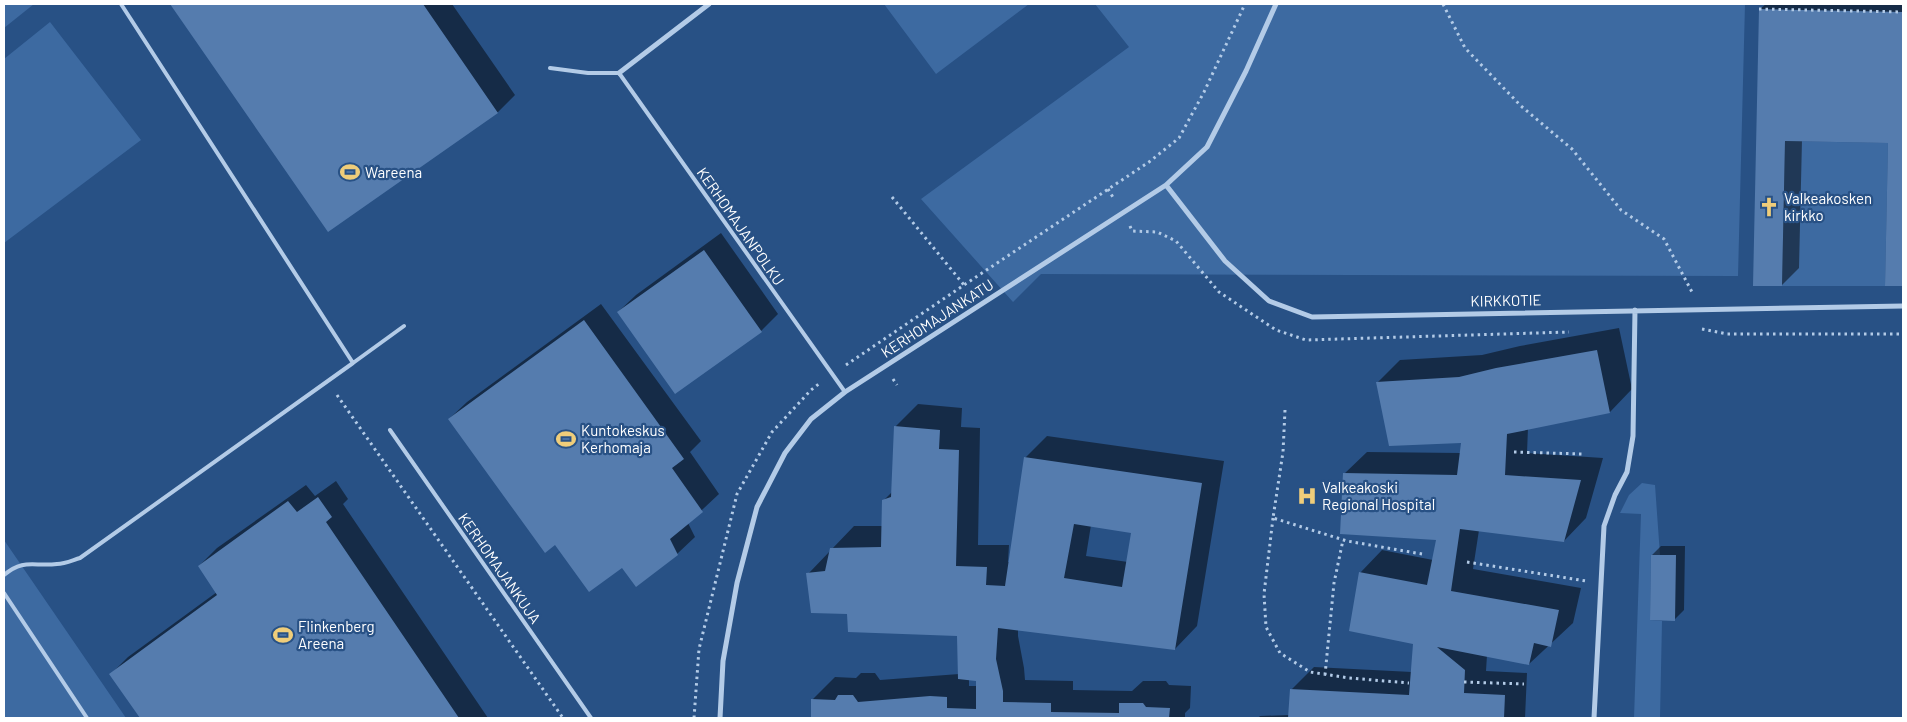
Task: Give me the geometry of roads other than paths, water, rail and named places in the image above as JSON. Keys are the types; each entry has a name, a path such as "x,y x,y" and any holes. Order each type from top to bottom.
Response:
{"street":[{"path":"619,73 709,4"},
{"name":"KERHOMAJANKATU","path":"720,718 723,661 737,584 756,507 785,453 811,419 845,392 1166,185 1207,147 1246,71 1276,4"},
{"name":"KIRKKOTIE","path":"1166,185 1225,262 1269,301 1312,317 1903,306"},
{"path":"1594,718 1604,526 1615,495 1627,472 1633,436 1635,310"}],"lane":[{"path":"121,4 353,363"},
{"path":"550,68 588,73 619,73"},
{"name":"KERHOMAJANPOLKU","path":"619,73 845,392"},
{"path":"4,575 13,567 30,563 57,564 80,558 404,326"},
{"name":"KERHOMAJANKUJA","path":"390,430 590,718"},
{"path":"4,593 87,718"}],"place":[{"name":"Wareena","path":"350,172"},
{"name":"Valkeakosken kirkko","path":"1769,207"},
{"name":"Kuntokeskus Kerhomaja","path":"566,439"},
{"name":"Valkeakoski Regional Hospital","path":"1307,496"},
{"name":"Flinkenberg Areena","path":"283,635"}]}
